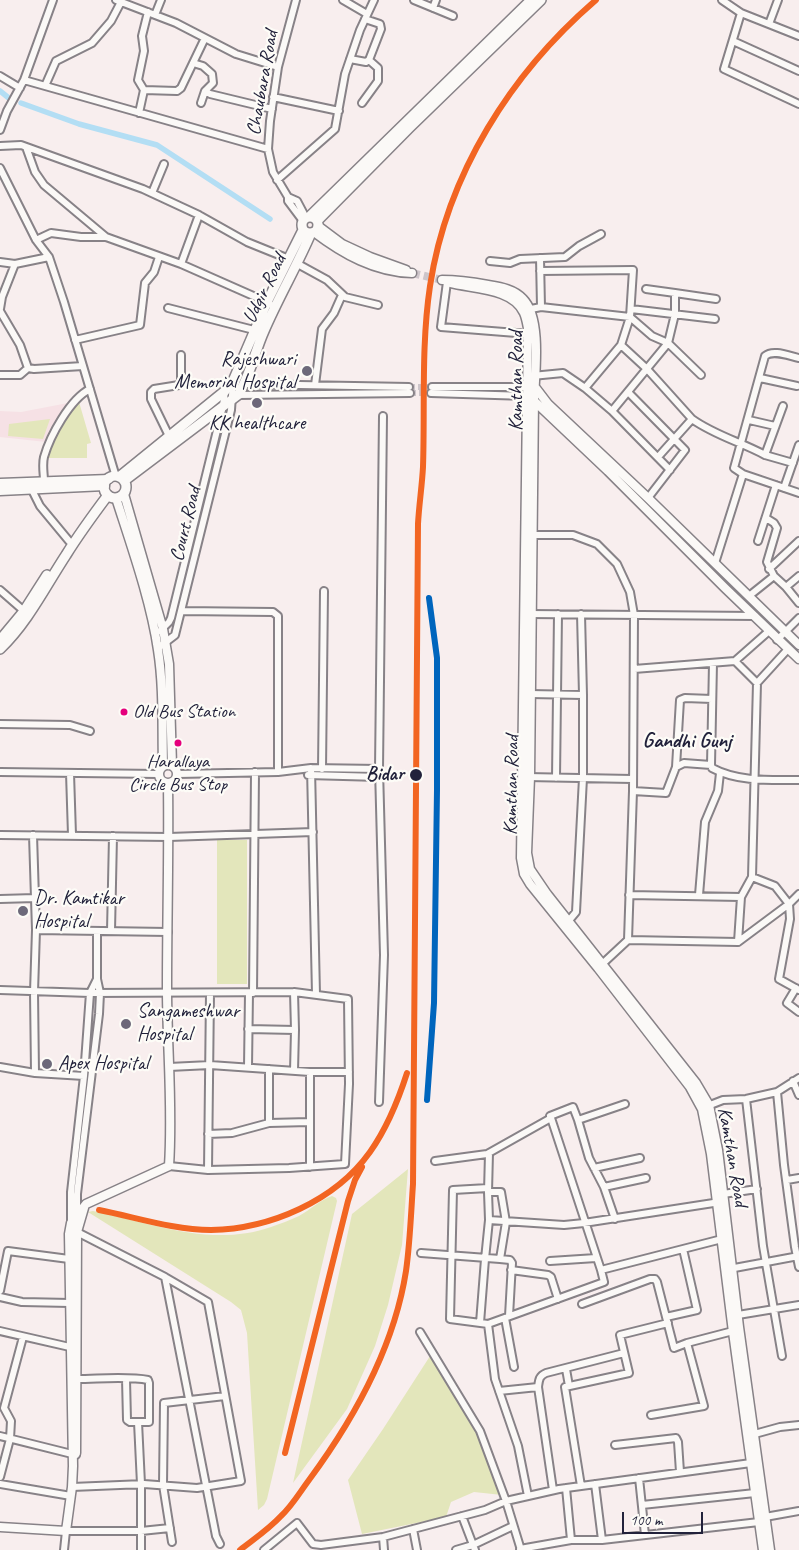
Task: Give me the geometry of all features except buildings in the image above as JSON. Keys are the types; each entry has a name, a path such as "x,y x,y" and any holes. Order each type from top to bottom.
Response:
{"highway":[{"name":"Udgir Road","path":"0,640 24,611 83,519 114,486 169,436 225,391 233,381 254,330 270,305 310,225 531,0"},
{"name":"Udgir Road","path":"310,225 541,0"},
{"name":"Udgir Road","path":"0,649 16,632 40,599 71,548 114,486 235,397 244,384 270,305"}],"main road":[{"path":"310,225 342,244 412,273 394,272 370,265 343,252 310,225"},
{"name":"Kamthan Road","path":"526,777 533,400 531,387 532,376 530,321 511,299 497,293 442,280 461,280 503,288 517,294 531,310 530,321 529,334 532,376"},
{"path":"531,387 799,645"},
{"path":"533,400 608,470 777,640 799,659"},
{"path":"0,484 44,481 114,486"},
{"path":"0,491 114,486"},
{"path":"114,486 163,629 169,664 172,765 178,774 175,781 168,784 161,781 158,774 159,769 164,765 172,765"},
{"path":"114,486 158,648 164,765"},
{"name":"Kamthan Road","path":"528,614 530,694 521,858 524,874 541,899 566,923 616,986 706,1107 708,1130 722,1199 733,1331 751,1435 751,1463 755,1493 770,1550"},
{"path":"0,1527 66,1531 72,1487 77,1378 70,1303 69,1259 69,1234 75,1221 86,1204 169,1166 171,1138 167,992 168,784"},
{"name":"Kamthan Road","path":"722,1199 722,1240 738,1315 761,1515 763,1550"},
{"path":"74,1454 77,1232 75,1221"}],"street":[{"path":"0,130 3,110 24,80 53,0"},
{"path":"139,113 144,90 138,80 144,50 142,36 161,0"},
{"name":"Chaubara Road","path":"296,0 278,66 268,149 273,172 288,197 288,201 310,225"},
{"path":"344,0 381,26 369,60"},
{"path":"277,180 335,129 345,74 366,16 374,0"},
{"path":"414,0 453,16"},
{"path":"433,8 436,0"},
{"path":"722,0 741,13 799,36"},
{"path":"769,24 778,0"},
{"path":"45,86 56,61 92,43 111,21 119,1 176,23 236,54 278,66"},
{"path":"741,13 724,69 799,104"},
{"path":"144,90 177,91 181,88 205,38"},
{"path":"733,41 799,72"},
{"path":"350,59 366,62 369,60"},
{"path":"362,103 378,81 378,68 369,60"},
{"path":"194,63 203,66 212,74 213,84 205,91 201,103"},
{"path":"0,76 20,88"},
{"path":"24,80 268,149"},
{"path":"205,91 210,94 272,109"},
{"path":"273,97 339,111"},
{"path":"0,146 21,145 152,193 199,215 248,242 292,261 327,280 342,295 378,305"},
{"path":"26,147 39,179 106,237 181,264 270,305"},
{"path":"152,193 164,164"},
{"path":"0,168 36,240 49,257 90,389 114,486"},
{"path":"181,264 199,215"},
{"path":"36,240 51,233 81,237 106,237"},
{"path":"490,261 510,263 520,259 565,257 579,246 601,234"},
{"path":"0,262 15,264 49,257"},
{"path":"75,340 140,325 145,283 155,270 159,257"},
{"path":"540,258 541,308"},
{"path":"15,264 1,297 0,310 20,345 28,368"},
{"path":"540,271 634,270 630,317 621,345 585,388"},
{"path":"448,282 441,327 529,334"},
{"path":"646,289 716,299"},
{"path":"612,411 629,393 668,342 675,314 675,293"},
{"path":"315,385 322,329 334,313 342,295"},
{"path":"168,308 254,330"},
{"path":"531,310 541,308 630,317 652,336 668,342 701,375"},
{"path":"630,309 715,319"},
{"path":"621,345 647,369 692,419 709,431 742,443 765,455 793,463"},
{"path":"799,358 773,352 765,356 734,468 743,474 799,493"},
{"path":"169,436 151,399 151,392 154,389 180,385 181,355"},
{"path":"28,368 83,366"},
{"path":"0,375 20,375 28,368"},
{"path":"532,376 563,373 585,388 612,411 670,470"},
{"path":"760,378 797,386"},
{"name":"Court Road","path":"158,648 175,634 235,397 233,381"},
{"path":"235,397 409,390 315,385 244,384"},
{"path":"531,387 431,390 533,400"},
{"path":"44,481 44,457 58,427 79,396 90,389"},
{"path":"155,635 163,629 171,618 223,406 225,391"},
{"path":"629,393 685,450 648,498"},
{"path":"765,455 782,406"},
{"path":"379,1102 384,955 379,773 383,416"},
{"path":"658,457 692,419"},
{"path":"748,420 775,426"},
{"path":"784,488 799,446"},
{"path":"714,563 743,474"},
{"path":"758,541 776,485"},
{"path":"32,490 40,506 69,541"},
{"path":"766,518 774,523 777,528 767,558 769,569 799,603"},
{"path":"530,535 574,535 597,544 617,564 630,592 634,615 634,669 633,791 628,940"},
{"path":"190,539 198,542"},
{"path":"769,569 799,541"},
{"path":"748,596 774,576"},
{"path":"786,587 799,576"},
{"path":"0,590 24,611"},
{"path":"322,768 324,591"},
{"path":"181,611 273,612 278,616 278,772"},
{"path":"528,614 755,616"},
{"path":"556,778 558,614"},
{"path":"566,923 576,912 583,778 584,694 581,614"},
{"path":"777,640 799,618"},
{"path":"634,669 735,661 769,631"},
{"path":"738,942 741,897 752,877 757,683 788,649"},
{"path":"735,661 757,683"},
{"path":"713,663 712,768 720,772 755,779 799,780"},
{"path":"530,694 584,694"},
{"path":"633,791 666,793 676,767 680,700 685,698 712,699"},
{"path":"0,724 70,726 90,731"},
{"path":"676,767 684,763 711,765"},
{"path":"178,774 278,772 311,768 379,773"},
{"path":"311,768 316,994"},
{"path":"297,771 311,776 379,773"},
{"path":"0,772 158,774"},
{"path":"248,1068 254,772"},
{"path":"699,896 705,822 718,791 720,772"},
{"path":"70,773 72,835"},
{"path":"526,777 632,779"},
{"path":"0,835 169,837 313,832"},
{"path":"33,835 36,930 34,992 35,1073"},
{"path":"111,931 113,836"},
{"path":"752,877 775,886 789,904 790,919 779,978 798,989 787,1003 799,1012"},
{"path":"600,966 628,940 738,942 789,904 799,894"},
{"path":"629,895 741,897"},
{"path":"0,899 35,898"},
{"path":"36,930 168,932"},
{"path":"75,1221 100,993 97,979 97,931"},
{"path":"75,1221 71,1192 84,1076 90,993 97,979"},
{"path":"0,990 90,993 294,992 348,999 349,1072 346,1164 208,1170 169,1166"},
{"path":"294,992 294,1071"},
{"path":"208,1170 210,993"},
{"path":"248,1030 295,1030"},
{"path":"169,1066 210,1064 310,1072 349,1072"},
{"path":"0,1067 35,1073 84,1076"},
{"path":"268,1069 270,1123"},
{"path":"310,1072 310,1167"},
{"path":"706,1107 723,1100 746,1099 777,1092 796,1079 799,1095"},
{"path":"777,1092 799,1267"},
{"path":"746,1099 763,1246 782,1356"},
{"path":"578,1120 625,1104"},
{"path":"435,1161 489,1153 551,1118 550,1116 573,1108 589,1158 604,1187 615,1219"},
{"path":"500,1259 506,1222 501,1192 453,1190 450,1319 484,1324 604,1282 551,1118"},
{"path":"208,1134 232,1133 270,1123 309,1122"},
{"path":"489,1153 489,1220 485,1259 484,1324 495,1379 518,1446 528,1496"},
{"path":"594,1168 640,1158"},
{"path":"604,1187 646,1178"},
{"path":"787,1180 799,1178"},
{"path":"489,1220 564,1225 584,1223 722,1199 757,1189"},
{"path":"72,1487 141,1484 197,1488 241,1481 208,1302 77,1232"},
{"path":"601,1270 722,1240"},
{"path":"582,1486 565,1387 629,1373 620,1335 697,1310 683,1249"},
{"path":"0,1291 8,1251 69,1259"},
{"path":"421,1253 510,1260 511,1270 507,1317 514,1367"},
{"path":"729,1269 798,1256"},
{"path":"550,1261 596,1258"},
{"path":"511,1270 548,1275 551,1277 558,1299"},
{"path":"165,1278 216,1536 220,1544"},
{"path":"582,1304 650,1279 655,1279 674,1348 733,1331"},
{"path":"0,1298 22,1302 70,1303"},
{"path":"738,1315 799,1305"},
{"path":"0,1331 74,1348"},
{"path":"420,1332 480,1431 506,1501 520,1550 571,1540 602,1540 645,1535 761,1515 799,1511"},
{"path":"0,1477 10,1439 11,1421 4,1408 23,1337"},
{"path":"651,1415 704,1406 687,1343"},
{"path":"553,1490 538,1387 539,1379 542,1375 624,1353"},
{"path":"566,1369 569,1386"},
{"path":"77,1378 145,1379 148,1380 150,1383 150,1419 148,1423 126,1420 126,1379"},
{"path":"499,1391 538,1387"},
{"path":"0,1395 7,1397"},
{"path":"172,1542 163,1485 164,1403 224,1396"},
{"path":"138,1422 141,1484 141,1550"},
{"path":"751,1435 780,1427 799,1425"},
{"path":"0,1436 74,1454"},
{"path":"614,1444 676,1438 678,1442 680,1472"},
{"path":"264,1550 297,1523 317,1547 383,1537 485,1510 506,1501 553,1490 751,1463"},
{"path":"639,1478 645,1535"},
{"path":"0,1484 71,1496"},
{"path":"595,1484 602,1540"},
{"path":"566,1488 571,1540"},
{"path":"642,1505 755,1493"},
{"path":"462,1516 474,1547"},
{"path":"456,1550 474,1547 513,1526"},
{"path":"64,1550 66,1531 141,1531 170,1528"},
{"path":"413,1529 417,1550"},
{"path":"383,1537 384,1550"},
{"path":"348,1541 348,1550"}],"shaded area":[{"path":"68,403 56,421 46,442 0,437 0,411 21,412"}],"green space":[{"path":"79,402 91,443 87,444 87,458 48,458 59,428 73,407"},
{"path":"50,419 43,439 8,436 9,424"},
{"path":"217,840 247,840 247,984 217,984"},
{"path":"408,1169 402,1245 388,1305 375,1346 347,1409 293,1483 352,1214"},
{"path":"332,1196 337,1201 267,1499 258,1510 247,1333 241,1310 88,1212 93,1211 182,1231 226,1235 248,1233 278,1225 299,1216"},
{"path":"432,1353 456,1384 502,1495 474,1492 451,1502 446,1517 362,1534 348,1480"}],"waterway":[{"path":"0,91 10,99"},
{"path":"21,103 79,124 157,145 270,219"}],"tunnel":[{"path":"412,273 442,280"},
{"path":"409,387 432,387"},
{"path":"410,393 431,393"}],"transit line":[{"path":"240,1550 272,1525 289,1508 326,1457 370,1382 392,1328 400,1300 406,1271 413,1184 418,524 423,467 425,331 430,286 451,204 488,128 511,93 537,60 565,29 596,0"},
{"path":"427,1100 434,1003 437,790 437,658 429,598"},
{"path":"99,1210 169,1226 211,1230 256,1224 300,1209 339,1185 370,1152 392,1114 407,1073"},
{"path":"285,1453 348,1201 355,1180 362,1167"}],"place":[{"name":"Rajeshwari Memorial Hospital","path":"307,371"},
{"name":"KK healthcare","path":"257,403"},
{"name":"Old Bus Station","path":"124,712"},
{"name":"Harallaya Circle Bus Stop","path":"178,743"},
{"name":"Bidar","path":"416,775"},
{"name":"Dr. Kamtikar Hospital","path":"23,911"},
{"name":"Sangameshwar Hospital","path":"126,1024"},
{"name":"Apex Hospital","path":"47,1064"}],"district":[{"name":"Gandhi Gunj","path":"687,741"}]}
